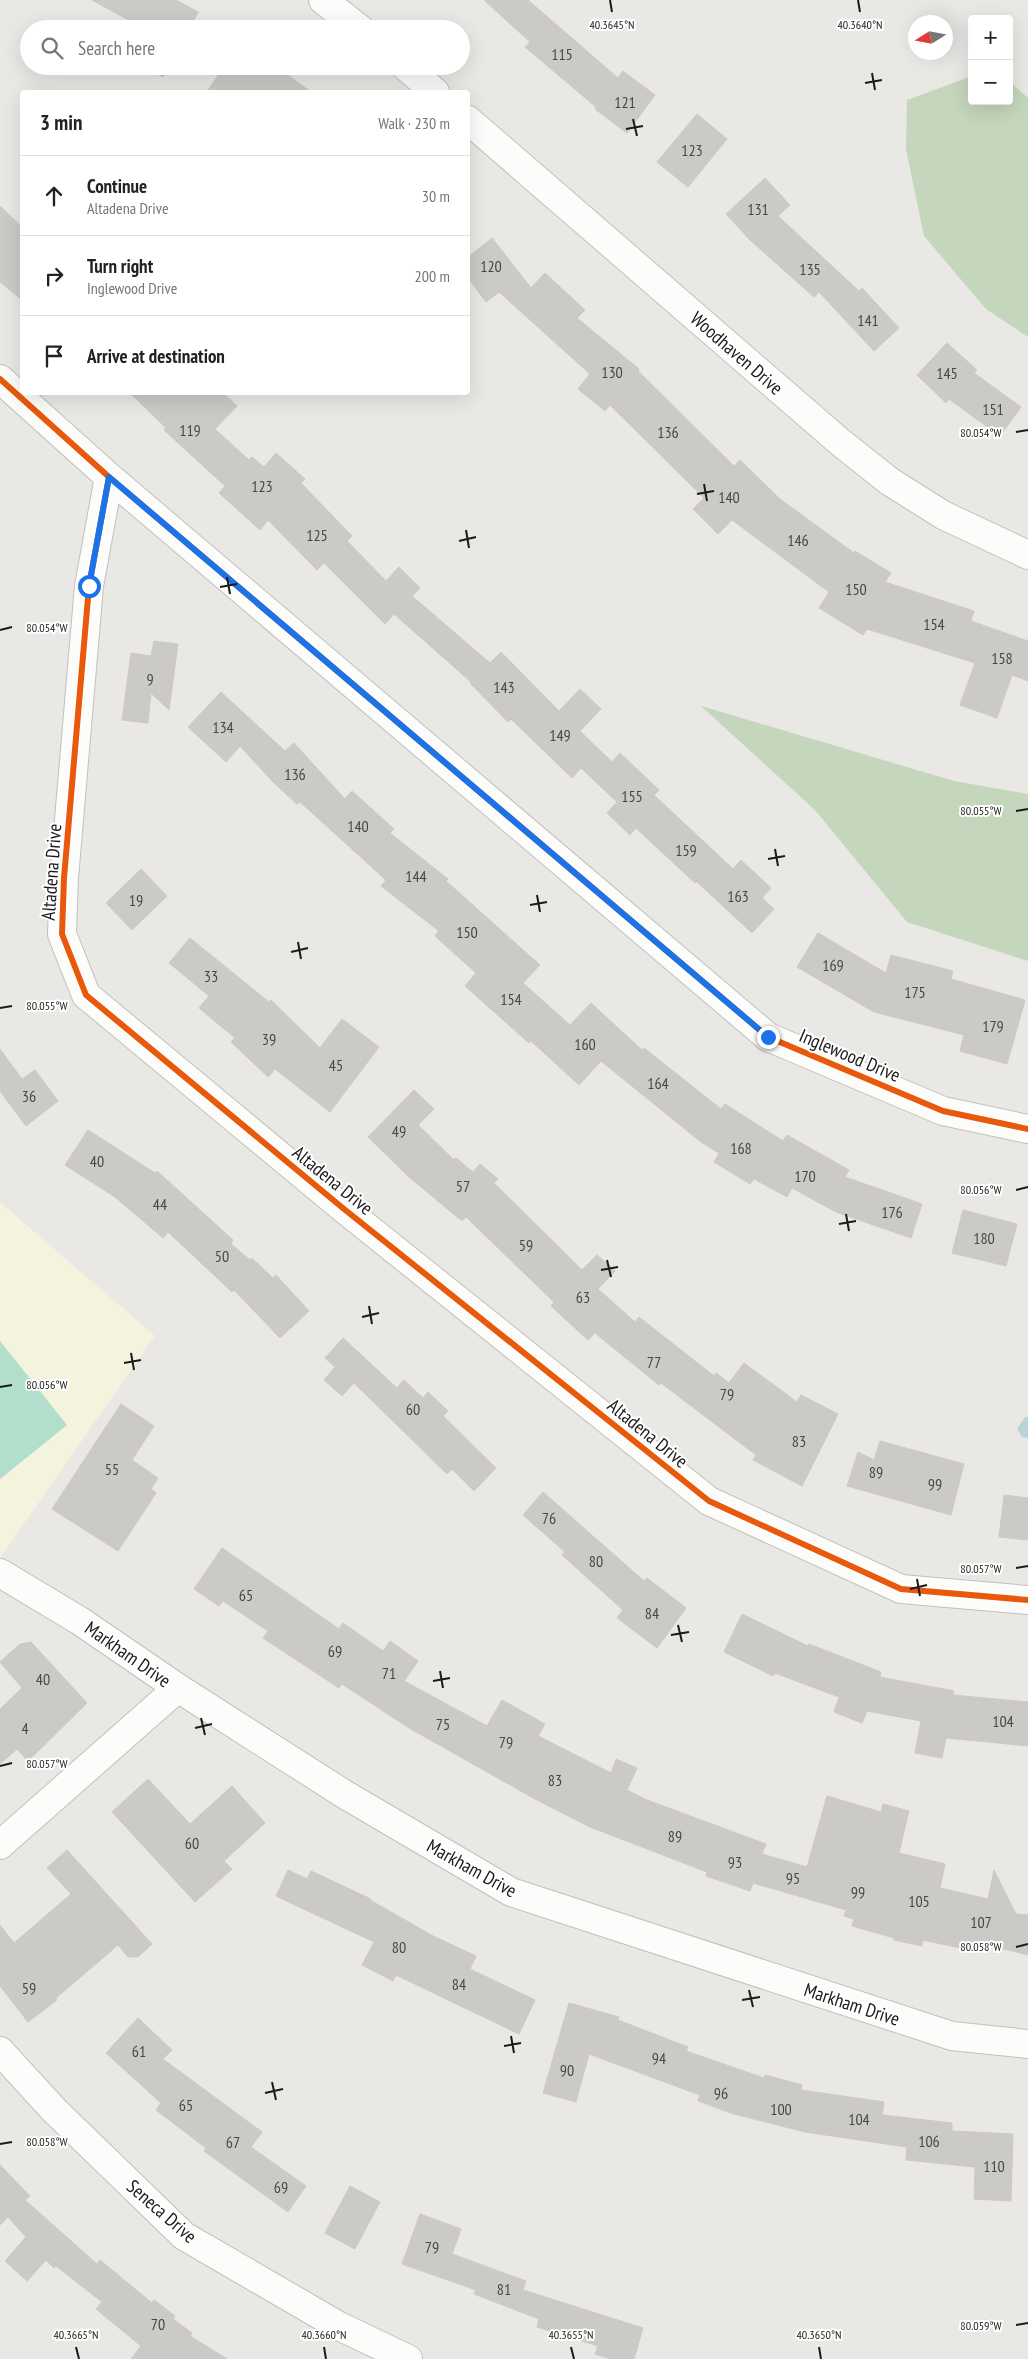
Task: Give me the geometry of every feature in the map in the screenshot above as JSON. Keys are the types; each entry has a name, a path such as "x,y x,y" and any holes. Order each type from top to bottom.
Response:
{"street":[{"path":"323,0 349,20"},
{"path":"415,75 433,90"},
{"name":"Woodhaven Drive","path":"470,122 861,459 889,481 943,515 1028,555"},
{"name":"Inglewood Drive","path":"0,379 109,477 768,1037 943,1111 1028,1128"},
{"name":"Altadena Drive","path":"109,477 89,586 64,878 62,934 86,995 344,1209 709,1501 901,1589 1028,1600"},
{"name":"Markham Drive","path":"0,1573 80,1621 178,1688 344,1794 511,1892 952,2036 1028,2044"},
{"path":"0,1845 178,1688"},
{"name":"Seneca Drive","path":"0,2051 54,2110 184,2236 340,2326 408,2359"}],"shaded area":[{"path":"968,77 968,105 1013,105 1013,85 1028,98 1028,337 986,309 924,236 906,149 907,100"},
{"path":"701,706 954,781 1028,794 1028,961 907,922 815,810"},
{"path":"0,1202 155,1336 0,1558"}],"green space":[{"path":"0,1341 67,1425 0,1479"}],"water":[{"path":"1025,1417 1028,1417 1028,1438 1022,1437 1017,1429"}],"building":[{"path":"92,0 176,0 198,12 194,20 128,20"},
{"path":"484,0 528,0 618,78 623,71 655,95 627,133 595,109 596,107 525,47 530,42"},
{"path":"218,75 288,75 308,90 208,90"},
{"path":"697,114 727,139 688,187 657,162"},
{"path":"765,178 790,205 778,216 859,291 862,288 899,328 874,351 819,292 814,297 751,241 726,214"},
{"path":"0,206 20,225 20,298 0,282"},
{"path":"492,238 531,288 545,273 585,310 577,318 639,369 638,371 734,466 740,460 780,499 854,553 855,551 891,573 885,582 974,611 971,621 1028,641 1028,681 1012,675 997,718 960,705 975,663 867,629 863,635 819,608 829,592 732,520 718,534 693,509 704,498 610,405 605,411 578,389 590,374 499,292 486,302 470,281 470,255"},
{"path":"947,343 977,370 974,373 1021,407 1000,436 949,399 946,403 917,375"},
{"path":"132,395 225,395 237,406 215,429 249,460 252,457 264,467 276,453 305,479 301,483 352,536 347,541 386,581 399,567 420,588 412,596 490,663 501,652 559,711 580,689 601,709 580,731 612,762 620,753 659,790 654,795 733,869 741,860 771,888 762,898 774,909 752,933 636,828 630,835 607,813 617,802 581,768 572,778 511,719 508,722 471,682 394,614 385,624 324,563 317,570 268,520 260,530 219,493 225,486 164,430 166,428"},
{"path":"154,641 178,644 169,710 151,693 148,723 122,720 131,653 151,656"},
{"path":"221,692 285,751 294,743 345,799 352,791 394,829 390,833 448,879 446,881 540,965 523,983 570,1025 591,1003 642,1050 644,1048 721,1109 725,1104 783,1141 787,1135 849,1170 845,1177 922,1204 911,1238 836,1212 792,1188 787,1197 754,1179 750,1184 714,1162 719,1153 701,1142 601,1061 579,1085 531,1041 529,1043 465,986 476,973 435,936 439,931 381,886 386,880 300,802 297,804 273,782 240,746 226,762 188,727"},
{"path":"141,869 167,896 132,930 106,903"},
{"path":"818,933 886,973 891,955 953,971 951,979 1025,1000 1007,1064 960,1051 964,1035 874,1012 797,967"},
{"path":"190,938 269,1002 271,1000 320,1048 342,1019 379,1047 330,1112 275,1069 268,1077 231,1042 235,1038 199,1008 209,996 169,963"},
{"path":"0,1049 22,1079 35,1070 58,1101 26,1126 0,1091"},
{"path":"414,1090 434,1109 418,1125 454,1160 456,1158 473,1172 480,1164 498,1179 494,1183 582,1270 597,1255 615,1271 598,1289 635,1322 639,1317 714,1376 716,1373 729,1383 744,1363 797,1402 801,1395 838,1414 802,1486 753,1460 756,1455 661,1383 659,1385 595,1333 588,1340 551,1306 554,1302 466,1217 462,1221 409,1177 368,1137"},
{"path":"88,1130 155,1173 157,1171 233,1240 231,1244 250,1260 252,1258 273,1278 276,1275 309,1311 280,1338 234,1290 232,1292 168,1232 163,1238 115,1197 65,1165"},
{"path":"963,1210 1017,1224 1006,1266 952,1253"},
{"path":"343,1338 397,1388 404,1380 423,1398 428,1392 448,1411 443,1416 496,1468 474,1491 452,1469 447,1474 354,1383 342,1396 324,1380 335,1367 325,1358"},
{"path":"121,1404 154,1426 132,1460 158,1478 151,1489 156,1493 118,1551 52,1509"},
{"path":"880,1441 964,1464 951,1515 847,1486 858,1452 874,1460"},
{"path":"543,1492 644,1581 647,1578 686,1608 657,1648 617,1618 623,1610 562,1555 565,1552 523,1515"},
{"path":"1004,1495 1028,1498 1028,1540 999,1537"},
{"path":"222,1548 339,1629 343,1623 383,1651 390,1641 418,1661 404,1681 487,1726 502,1700 545,1724 538,1736 611,1773 616,1759 637,1768 627,1790 647,1800 766,1844 762,1854 807,1867 827,1796 881,1812 883,1804 909,1811 899,1853 945,1864 940,1888 988,1899 994,1870 1016,1914 1028,1915 1028,1955 972,1941 970,1950 923,1940 922,1946 894,1940 894,1938 852,1926 854,1919 844,1916 846,1910 753,1883 750,1891 706,1876 707,1872 590,1827 535,1799 409,1728 342,1684 339,1688 263,1638 268,1631 223,1601 219,1606 194,1589"},
{"path":"742,1614 808,1646 809,1644 881,1672 880,1677 954,1691 953,1695 1028,1702 1028,1746 946,1738 942,1758 915,1753 921,1721 867,1711 862,1723 834,1712 839,1697 775,1673 773,1676 724,1652"},
{"path":"31,1642 87,1703 28,1761 17,1749 0,1764 0,1709 22,1688 0,1662 20,1644"},
{"path":"148,1779 190,1824 232,1786 265,1823 224,1861 232,1869 195,1902 112,1812"},
{"path":"67,1850 152,1944 138,1957 128,1957 118,1945 56,1998 57,2000 28,2022 0,1986 0,1925 14,1943 71,1894 47,1868"},
{"path":"288,1870 307,1879 311,1871 371,1899 433,1936 476,1956 470,1969 535,2000 519,2034 396,1975 393,1981 362,1965 374,1942 276,1896"},
{"path":"569,2003 619,2017 618,2020 688,2047 686,2051 764,2078 765,2075 802,2085 801,2090 884,2102 882,2115 952,2123 952,2131 1013,2134 1011,2201 974,2199 975,2167 906,2160 907,2147 805,2132 734,2114 698,2101 700,2095 589,2054 576,2102 543,2093"},
{"path":"138,2018 172,2050 163,2059 262,2132 251,2147 306,2186 288,2212 204,2151 206,2148 156,2110 161,2103 106,2053"},
{"path":"0,2165 30,2196 25,2200 97,2264 100,2260 152,2303 154,2300 175,2316 173,2319 192,2333 190,2336 227,2359 131,2359 141,2346 96,2309 102,2302 56,2266 54,2268 46,2260 27,2281 5,2261 26,2237 8,2217 0,2225"},
{"path":"350,2186 380,2202 355,2249 325,2233"},
{"path":"420,2214 461,2229 452,2254 526,2281 523,2290 643,2328 634,2359 611,2359 595,2354 598,2346 537,2327 539,2319 474,2294 476,2290 402,2264"}],"cycle path":[{"path":"0,379 109,477 768,1037 943,1111 1028,1129"},
{"path":"109,477 89,586 64,878 62,934 86,995 344,1209 709,1501 901,1589 1028,1600"}],"route":[{"path":"89,586 106,502 109,477 768,1037"}]}
